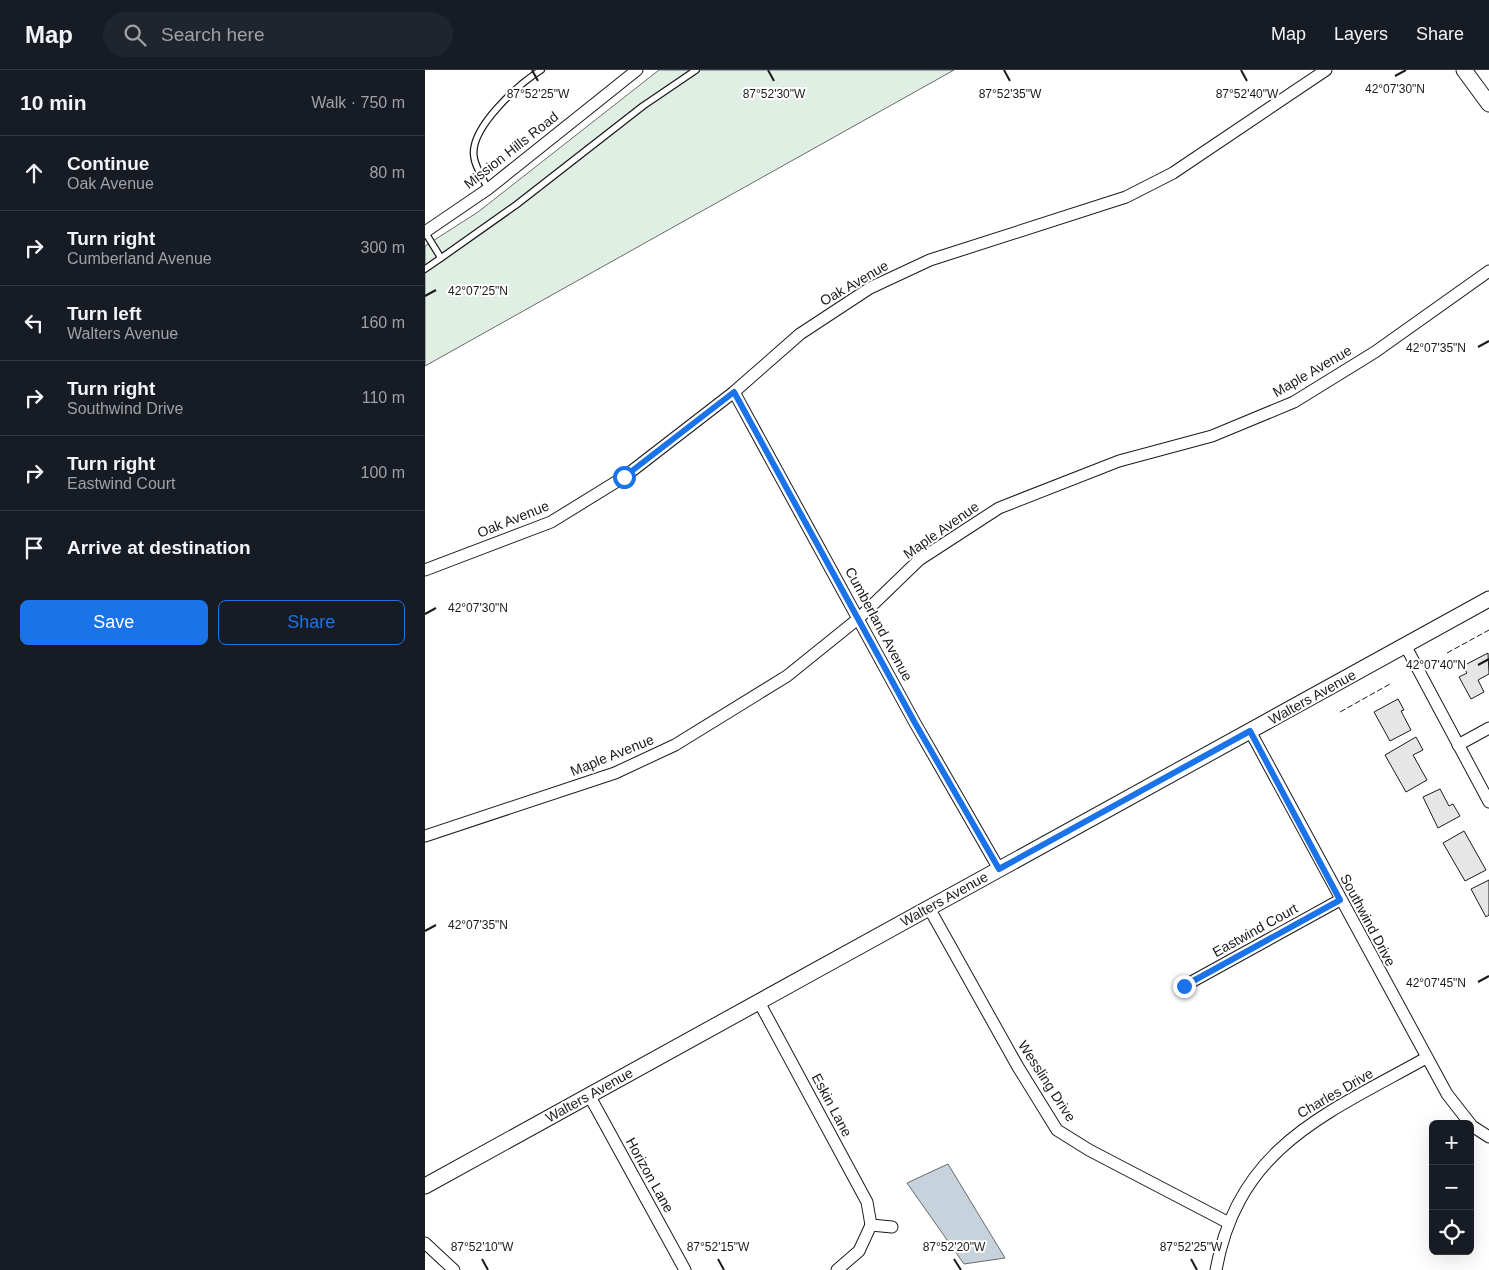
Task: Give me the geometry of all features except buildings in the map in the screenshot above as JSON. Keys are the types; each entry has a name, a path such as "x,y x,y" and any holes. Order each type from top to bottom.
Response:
{"main road":[{"path":"1465,70 1489,104"},
{"name":"Walters Avenue","path":"425,1186 1489,599"}],"street":[{"name":"Mission Hills Road","path":"425,232 488,189 637,70"},
{"name":"Oak Avenue","path":"425,570 551,522 624,477 734,392 799,334 870,288 930,260 1126,197 1173,173 1326,70"},
{"name":"Maple Avenue","path":"425,836 615,773 675,746 787,676 859,618 919,560 999,508 1119,461 1211,436 1294,402 1375,352 1489,271"},
{"name":"Cumberland Avenue","path":"734,392 915,723 999,869"},
{"path":"1405,646 1489,802"},
{"path":"1458,745 1489,728"},
{"name":"Southwind Drive","path":"1250,731 1426,1058 1458,1110 1472,1126 1489,1138"},
{"name":"Eastwind Court","path":"1184,986 1340,900"},
{"name":"Wessling Drive","path":"929,908 1018,1067 1057,1130 1089,1150 1227,1222"},
{"name":"Eskin Lane","path":"759,1002 867,1202 871,1225"},
{"name":"Charles Drive","path":"1216,1270 1227,1222 1256,1175 1295,1135 1315,1120 1426,1058"},
{"name":"Horizon Lane","path":"589,1095 685,1270"},
{"path":"837,1270 859,1251 871,1225 892,1227"},
{"path":"425,1243 454,1270"}],"lane":[{"path":"488,189 474,156 479,133 503,102 541,70"},
{"path":"425,269 516,205 650,101 695,70"},
{"path":"425,232 441,258"}],"green space":[{"path":"659,70 954,70 425,366 425,246 478,212"}],"shaded area":[{"path":"948,1164 1005,1258 964,1264 907,1183"}],"fence":[{"path":"1447,653 1489,630"},
{"path":"1340,712 1390,684"}],"route":[{"path":"624,477 734,392 915,723 999,869 1250,731 1340,900 1184,986"}]}
